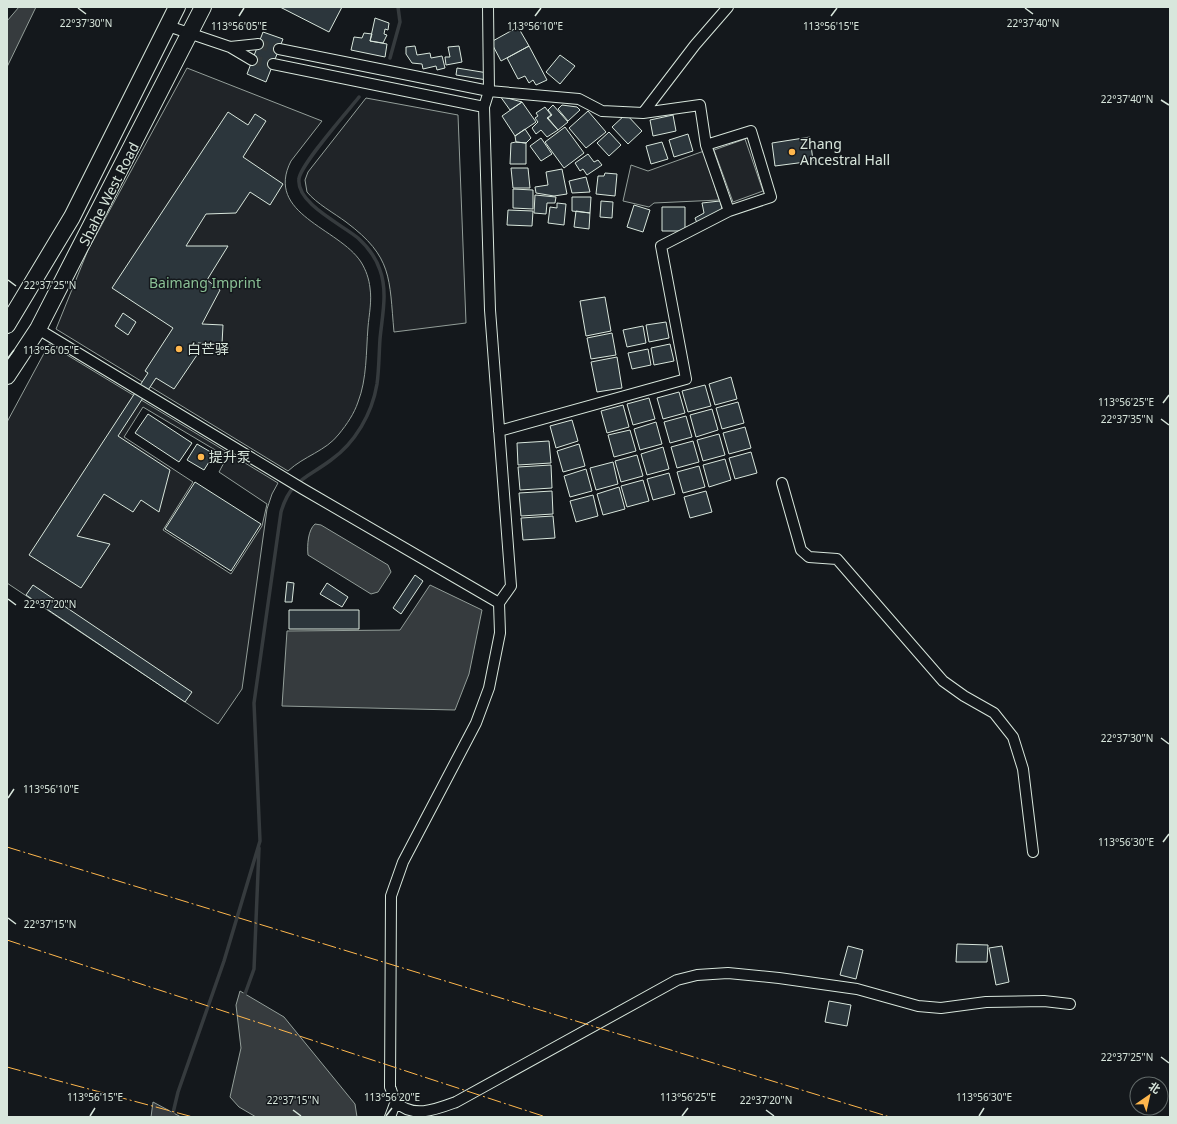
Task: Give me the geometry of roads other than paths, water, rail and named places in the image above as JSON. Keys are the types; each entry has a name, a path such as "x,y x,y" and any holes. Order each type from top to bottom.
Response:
{"main road":[{"name":"Shahe West Road","path":"7,325 72,217 177,7"},
{"name":"Shahe West Road","path":"7,376 38,329 203,7"}],"street":[{"path":"488,7 489,91 484,107 490,310 511,586 500,603 500,633 489,688 476,723 403,862 391,896 390,1087 396,1101 410,1111 433,1110 456,1102 676,980 697,975 728,973 778,978 857,989 918,1006 941,1008 986,1002 1044,1001 1070,1004"},
{"path":"643,113 695,45 728,7"},
{"path":"168,26 230,47 252,60"},
{"path":"230,47 258,44"},
{"path":"279,49 489,91 579,99 602,111 643,113 700,105 706,145 729,212"},
{"path":"273,64 484,107"},
{"path":"500,431 686,379 661,246 729,212 771,197 750,131 706,145"},
{"path":"38,329 303,489 500,603"},
{"path":"782,483 801,550 809,557 837,559 944,681 964,696 994,713 1013,737 1023,769 1033,852"},
{"path":"390,1117 396,1101"}],"waterway":[{"path":"390,58 400,22 398,7"},
{"path":"173,1113 178,1092 224,961 260,841 254,703 281,512 285,501 294,486 331,460 348,445 367,417 375,395 379,368 384,296 384,287 378,266 371,253 358,238 312,205 300,188 299,179 307,162 335,125 359,97"},
{"path":"245,994 254,969 259,848"}],"tunnel":[{"path":"258,44 279,49"},
{"path":"252,60 273,64"}],"place":[{"name":"Zhang Ancestral Hall","path":"792,152"},
{"name":"白芒驿","path":"179,349"},
{"name":"提升泵","path":"201,457"}],"park label":[{"name":"Baimang Imprint","path":"205,283"}]}
